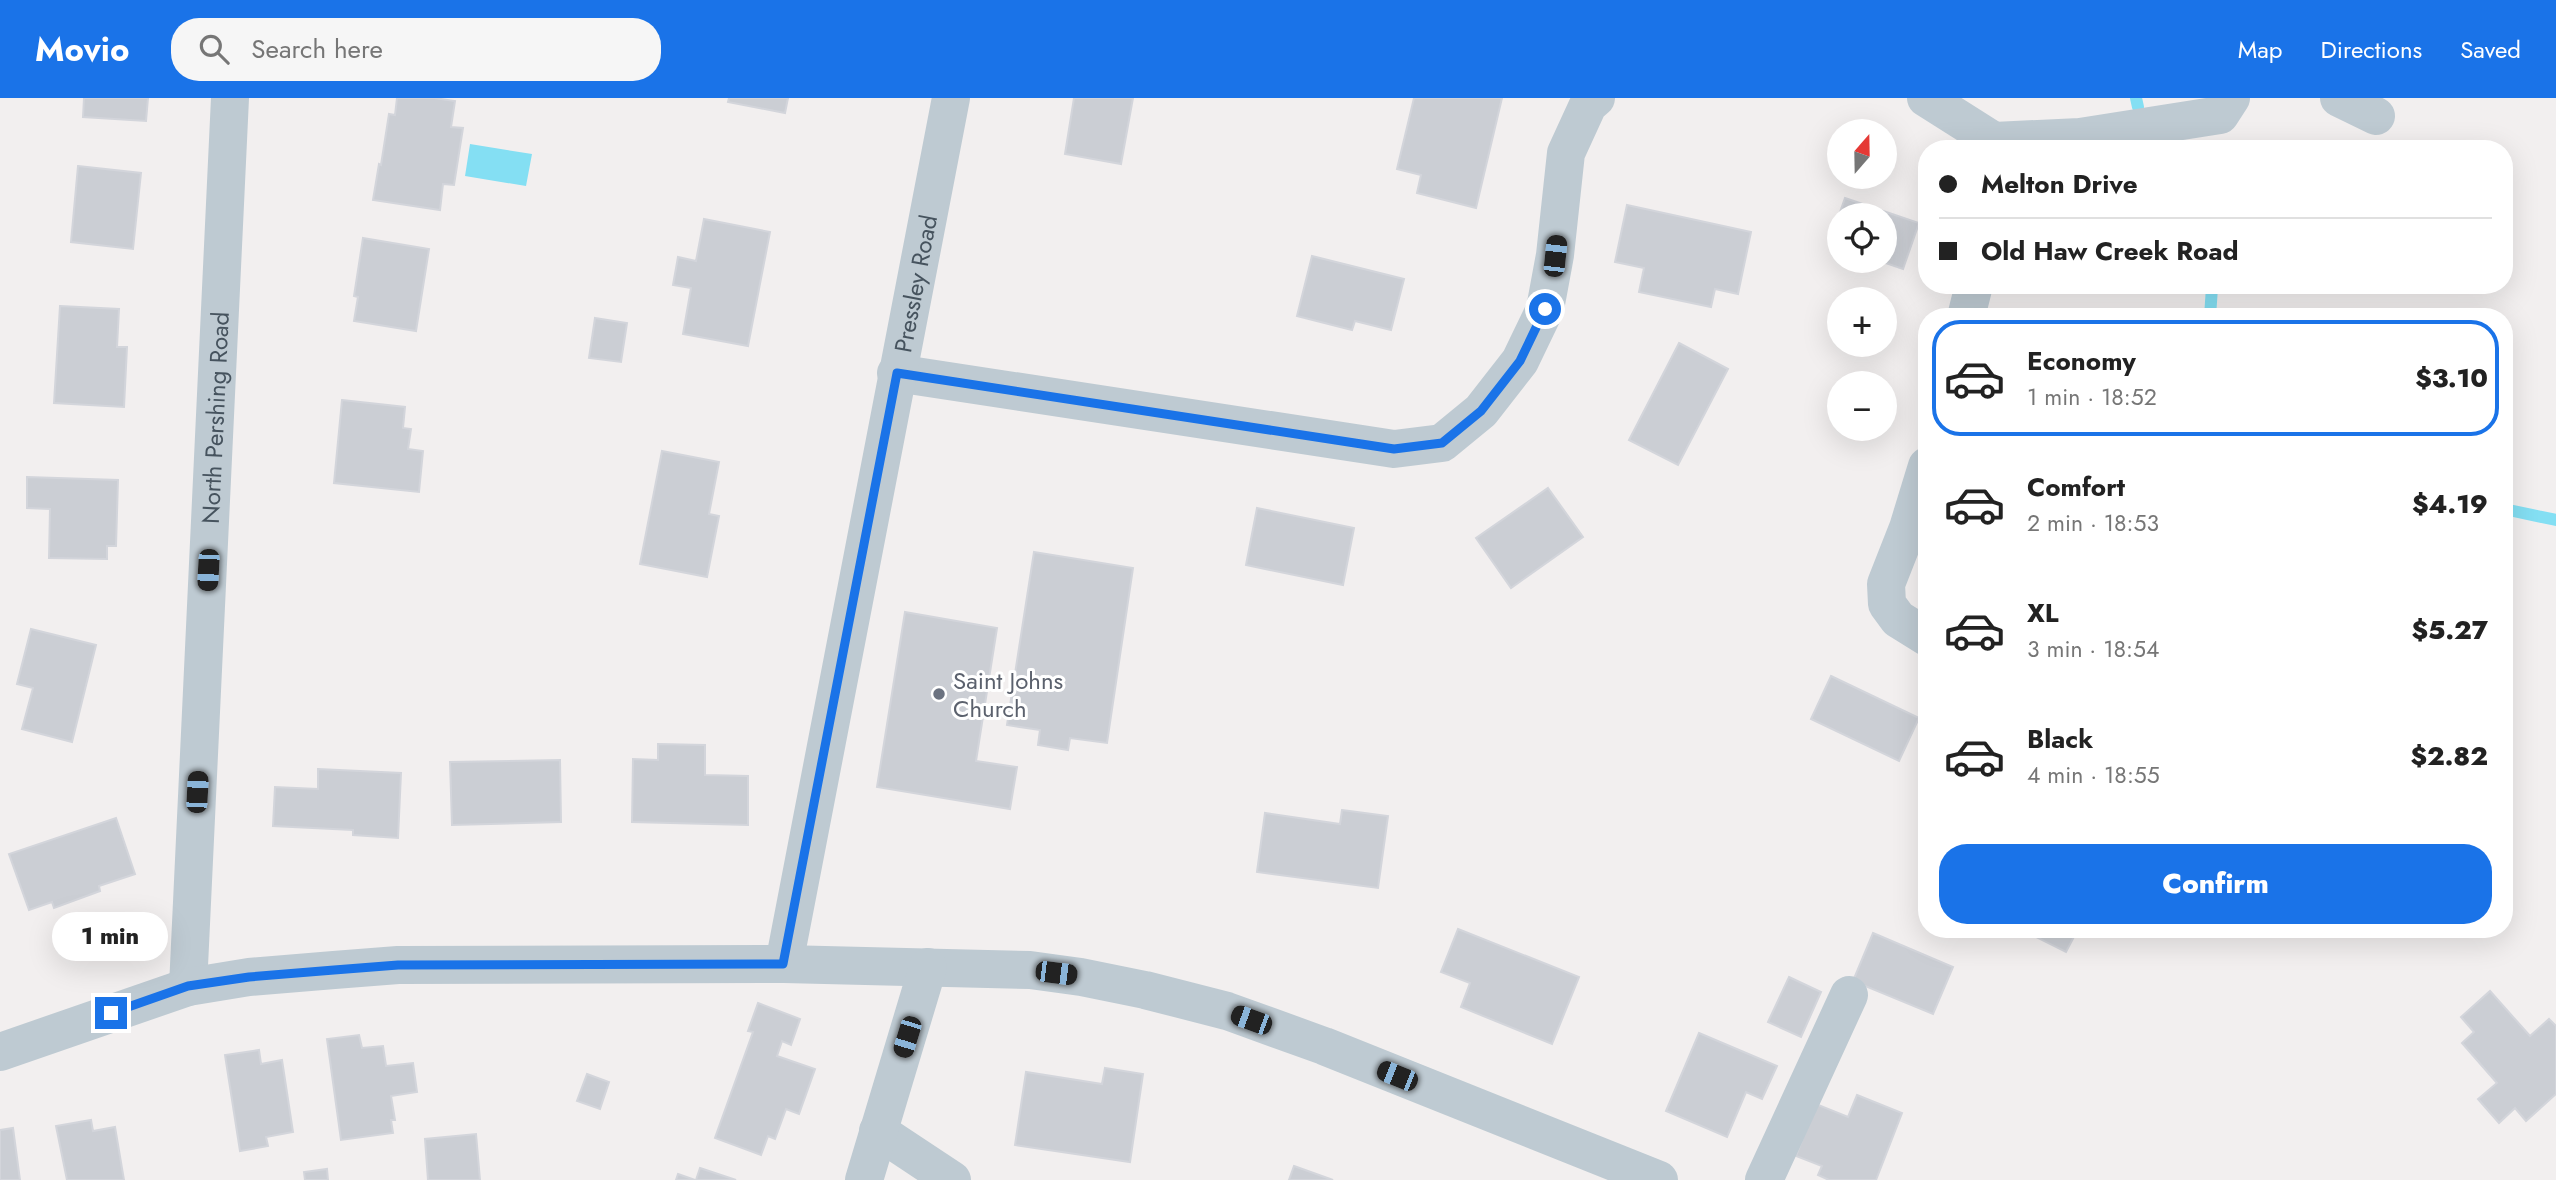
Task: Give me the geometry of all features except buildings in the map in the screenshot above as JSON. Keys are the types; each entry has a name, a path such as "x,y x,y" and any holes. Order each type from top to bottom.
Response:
{"street":[{"name":"North Pershing Road","path":"188,986 230,98"},
{"name":"Pressley Road","path":"783,964 951,98"},
{"path":"897,373 1394,449 1442,443 1481,411 1520,361 1545,309 1555,256 1566,153 1588,105 1597,98"},
{"path":"1926,98 1989,140"},
{"path":"2049,140 2220,115 2231,98"},
{"path":"2339,98 2376,116"},
{"path":"1918,495 1886,584 1887,604 1906,625 1918,632"},
{"path":"0,1052 188,986 249,977 398,965 783,964 1030,970 1081,976 1227,1011 1324,1046 1659,1180"},
{"path":"864,1180 928,967"},
{"path":"1764,1180 1849,995"},
{"path":"878,1131 952,1180"}],"water":[{"path":"470,144 532,154 526,186 465,176"}],"waterway":[{"path":"2136,98 2138,107"},
{"path":"2211,308 2212,294"},
{"path":"2513,511 2556,520"}],"place":[{"name":"Saint Johns Church","path":"939,694"}],"route":[{"path":"111,1013 188,986 249,977 398,965 783,964 897,373 1394,449 1442,443 1481,411 1520,361 1545,309"}]}
